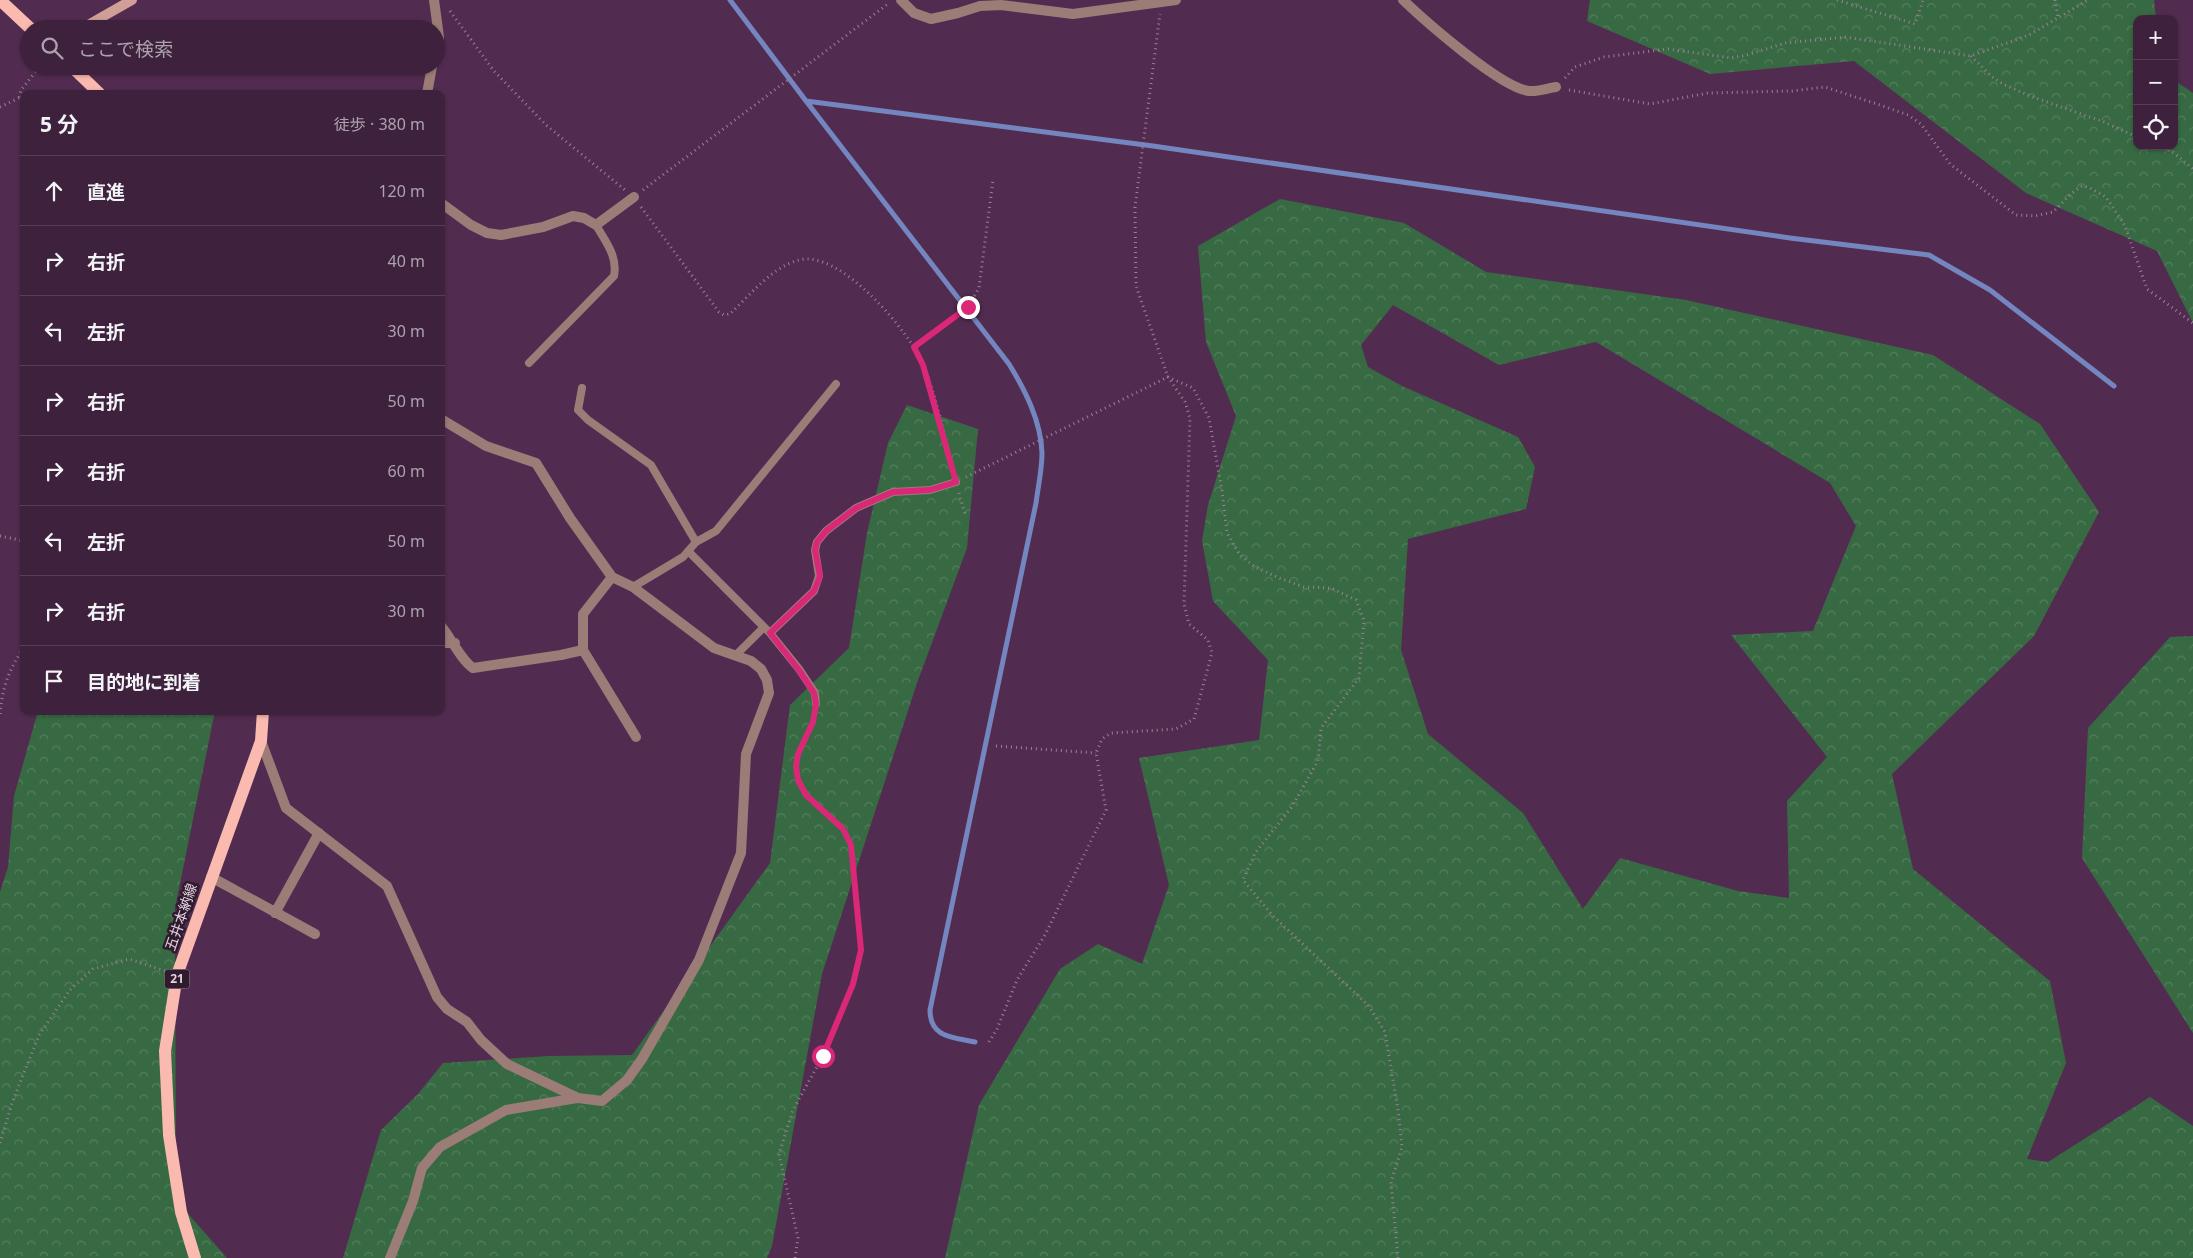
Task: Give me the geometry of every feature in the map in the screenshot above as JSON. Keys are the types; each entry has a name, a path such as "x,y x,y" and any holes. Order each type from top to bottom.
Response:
{"main road":[{"path":"0,0 21,20"},
{"path":"97,20 132,0"},
{"path":"80,75 96,90"},
{"name":"五井本納線","path":"195,1258 181,1212 169,1135 165,1052 177,975 211,877 262,741 263,715"}],"street":[{"path":"434,0 437,20"},
{"path":"901,0 914,13 931,19 980,6 1002,5 1073,14 1176,0"},
{"path":"1403,0 1454,44 1504,82 1530,91 1556,87"},
{"path":"429,90 431,75"},
{"path":"445,206 471,225 487,233 501,235 543,227 573,216 584,218 596,225 634,197"},
{"path":"390,1258 413,1201 422,1168 440,1147 506,1110 578,1098 602,1101 627,1080 637,1066 699,960 741,853 746,754 769,693 767,680 761,669 751,662 714,648 633,587 612,577 570,518 536,463 486,446 445,421"},
{"path":"612,577 582,614 584,650 636,737"},
{"path":"445,631 455,643 465,662 473,668 584,650"},
{"path":"445,643 455,643"},
{"path":"262,741 286,808 387,886 437,997 447,1009 467,1022 481,1040 507,1064 578,1098"},
{"path":"275,913 319,833"},
{"path":"211,877 315,934"}],"lane":[{"path":"529,363 614,276 615,257 596,225"},
{"path":"633,587 689,552 696,542 716,531 836,384"},
{"path":"582,388 578,410 588,420 651,465 696,542"},
{"path":"735,656 814,591 820,576 815,550 817,542 826,531 856,508 893,492 930,490 956,482"},
{"path":"689,552 767,630 799,670 814,693 816,704"}],"path":[{"path":"634,197 894,0"},
{"path":"1837,0 1915,24 1923,0"},
{"path":"2055,0 2058,18"},
{"path":"1556,87 1575,67 1604,57 1668,49 1731,58 1785,43 1845,37 1971,56 2030,34 2088,0"},
{"path":"989,1042 997,1029 1017,980 1045,935 1106,810 1096,752 1102,739 1111,732 1176,729 1194,719 1212,653 1208,640 1189,624 1184,604 1190,418 1185,402 1168,377 1136,286 1135,217 1162,1"},
{"path":"446,6 494,71 546,125 634,197 719,312 724,315 730,314 774,273 800,260 821,262 842,271 876,299 914,347 926,374 964,514"},
{"path":"1971,56 1991,76 2003,84 2030,96 2104,122 2133,135"},
{"path":"22,90 33,75"},
{"path":"1556,87 1629,102 1650,104 1708,93 1792,91 1825,87 1908,115 1920,124 1934,140 1950,164 2016,215 2035,216 2053,212 2082,186 2088,187 2106,197 2125,226 2147,290 2193,323"},
{"path":"0,107 19,98"},
{"path":"2168,150 2193,169"},
{"path":"914,347 968,307 979,288 993,180"},
{"path":"956,482 1168,377"},
{"path":"1168,377 1193,388 1209,418 1227,533 1240,555 1255,567 1279,578 1304,587 1331,588 1356,600 1364,620 1359,678 1321,728 1318,761 1291,808 1254,853 1243,880 1272,915 1368,1005 1386,1032 1402,1146 1391,1182 1398,1258"},
{"path":"0,536 20,540"},
{"path":"0,714 1,695 14,662 20,654"},
{"path":"795,1258 798,1238 779,1154 793,1110 823,1056 853,984 861,950 851,845 843,829 806,795 798,780 796,766 798,754 813,722 816,704"},
{"path":"996,746 1096,752"},
{"path":"0,1143 12,1103 39,1035 70,990 93,969 128,960 177,975"}],"green space":[{"path":"1590,0 2154,0 2156,15 2133,15 2133,150 2178,150 2178,83 2193,93 2193,323 2157,251 2026,193 1854,61 1710,74 1587,21"},
{"path":"1280,199 1404,223 1486,272 1686,300 1933,355 2040,424 2099,512 2034,636 1892,774 1913,869 2050,981 2066,1063 2027,1159 2048,1162 2150,1097 2193,1126 2193,1258 945,1258 979,1105 1060,969 1098,944 1142,964 1169,885 1139,758 1259,740 1268,660 1213,601 1202,541 1208,505 1236,416 1206,342 1198,246","holes":["1393,305 1499,365 1596,342 1830,483 1856,526 1813,631 1731,635 1827,757 1787,801 1789,898 1738,891 1620,858 1583,909 1523,813 1428,734 1401,650 1408,539 1526,509 1535,467 1518,437 1402,386 1368,367 1361,345"]},
{"path":"907,405 978,429 967,548 917,683 822,974 772,1246 767,1258 343,1258 381,1130 418,1094 443,1063 549,1056 632,1055 770,863 790,705 849,648 867,533 888,443"},
{"path":"2193,636 2193,1033 2082,858 2088,728 2170,637"},
{"path":"37,715 214,715 175,908 176,1200 227,1258 0,1258 0,892 8,867 14,796"}],"waterway":[{"path":"730,0 806,101 1153,146 1790,238 1929,255 1990,290 2114,386"},
{"path":"806,101 1009,364 1021,384 1039,429 1042,453 1036,503 930,1010 931,1019 938,1031 944,1035 975,1042"}],"route":[{"path":"823,1056 853,984 861,950 851,845 843,829 806,795 798,780 796,766 798,754 813,722 816,704 814,693 799,670 770,633 814,591 820,576 815,550 817,542 826,531 856,508 893,492 930,490 956,482 923,365 914,347 968,307"}]}
